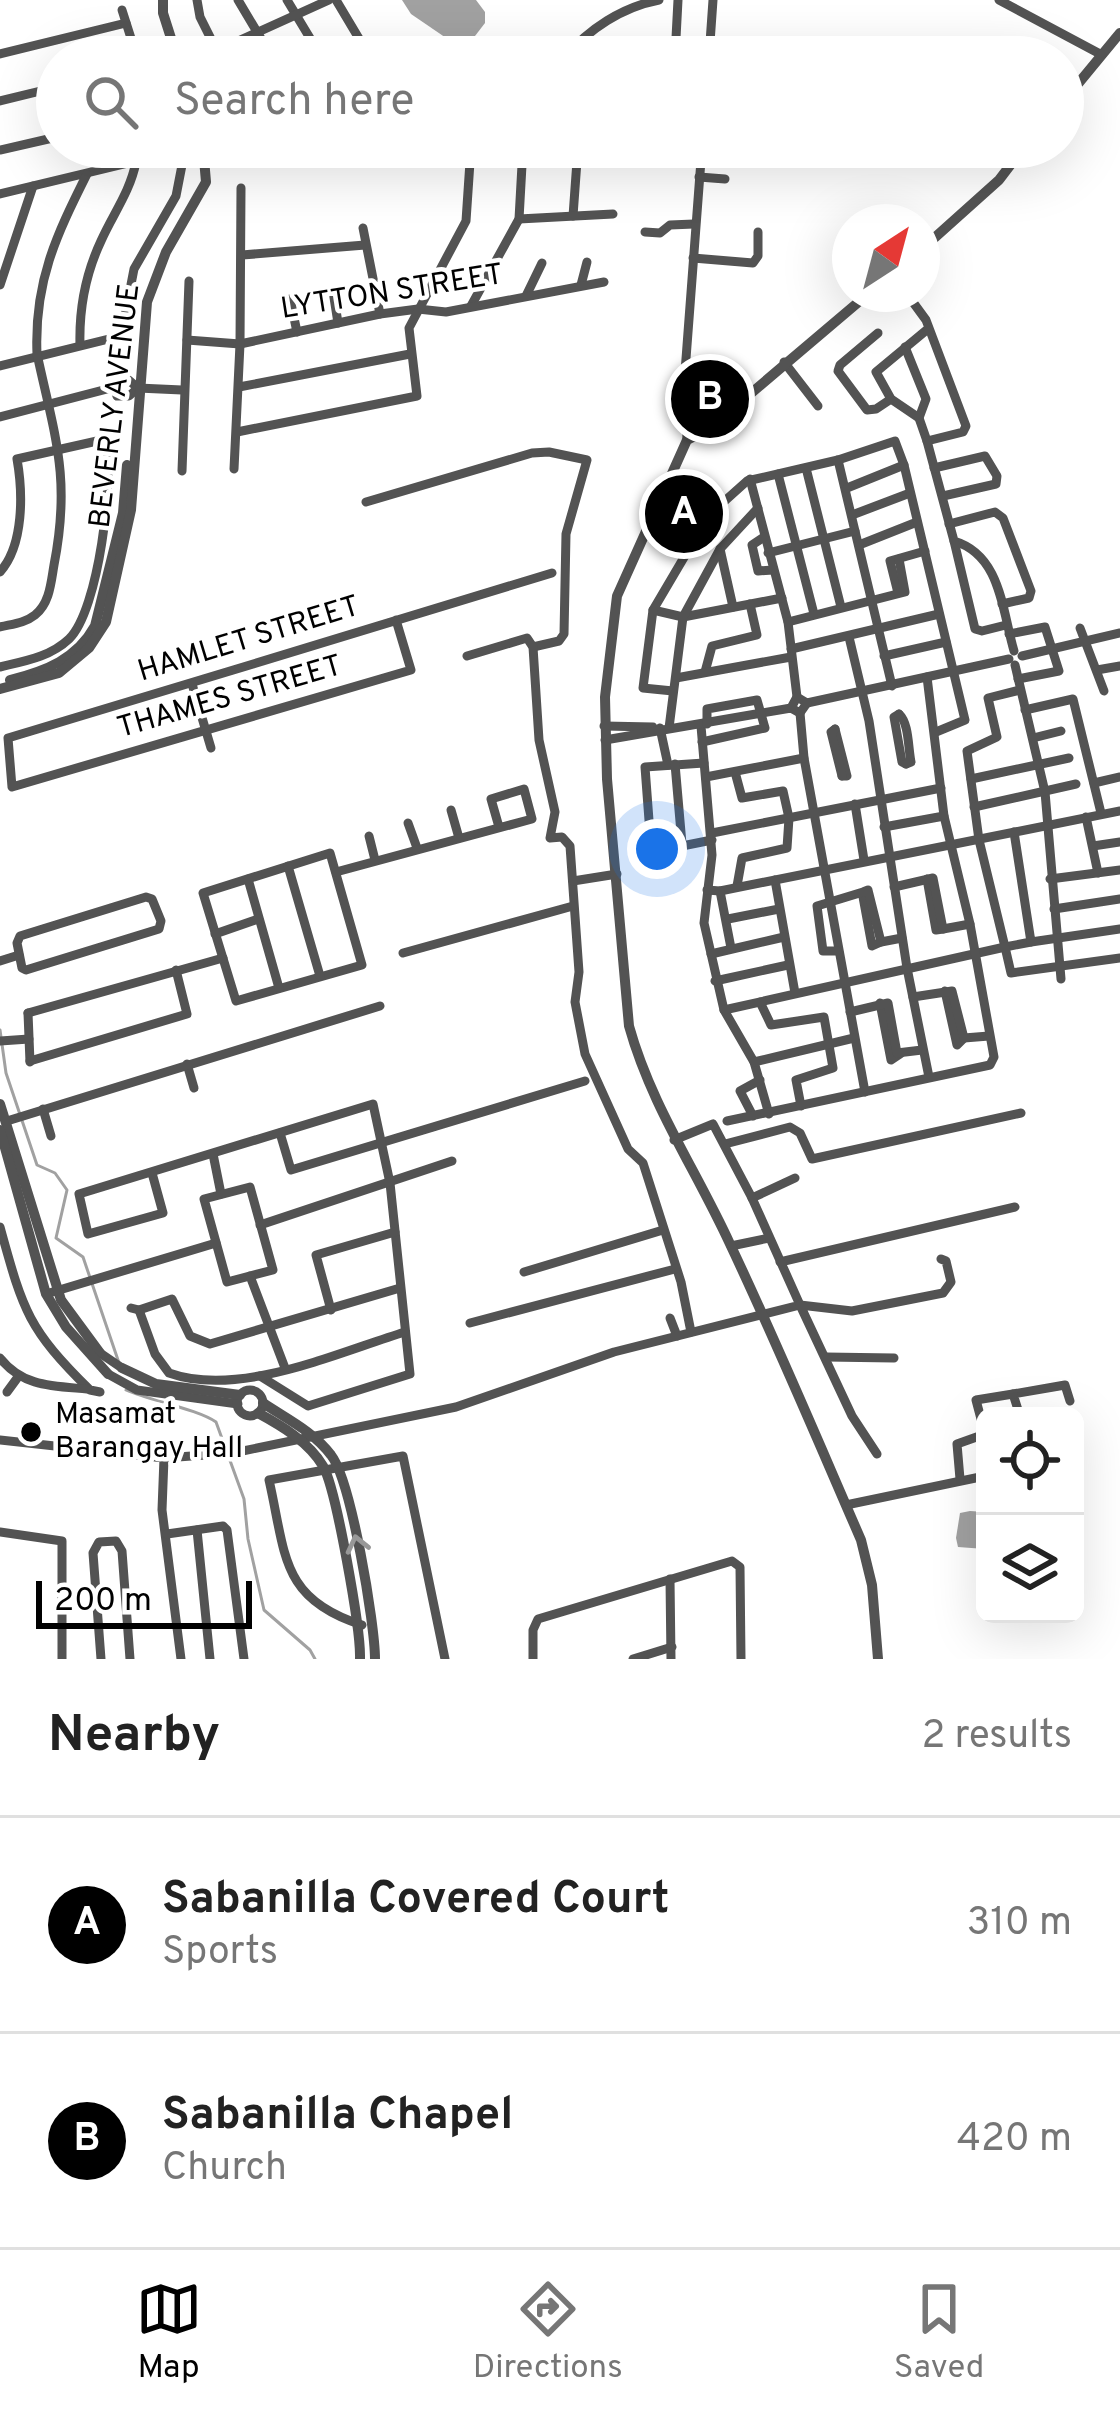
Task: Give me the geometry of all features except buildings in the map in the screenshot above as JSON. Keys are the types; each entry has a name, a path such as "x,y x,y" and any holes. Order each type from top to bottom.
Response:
{"street":[{"path":"160,0 169,36"},
{"path":"197,0 209,36"},
{"path":"238,0 259,36"},
{"path":"287,0 309,36"},
{"path":"251,36 332,0 356,36"},
{"path":"589,36 627,9 659,0"},
{"path":"676,36 678,0"},
{"path":"710,36 713,0"},
{"path":"999,0 1066,36"},
{"path":"122,10 130,36"},
{"path":"73,36 126,23"},
{"path":"1084,77 1120,33"},
{"path":"0,54 36,45"},
{"path":"1084,45 1102,55"},
{"path":"0,101 36,92"},
{"path":"0,150 36,141"},
{"path":"0,194 112,168"},
{"path":"80,344 88,276 134,168"},
{"path":"0,366 116,338 124,332 134,269 176,196 182,168"},
{"name":"BEVERLY AVENUE","path":"0,686 64,660 88,639 100,614 123,513 141,301 159,252 196,194 199,168"},
{"path":"237,432 417,395 409,328 466,221 470,168"},
{"path":"471,307 519,219 522,168"},
{"path":"573,216 577,168"},
{"path":"699,168 686,372 687,440 617,596 604,726 629,1026 638,1060 674,1140 731,1246 846,1504 868,1566 878,1659"},
{"path":"940,233 1008,168"},
{"path":"0,627 32,617 48,596 64,503 58,448 37,354 44,271 56,234 87,174"},
{"path":"698,177 725,178"},
{"path":"0,283 33,186"},
{"path":"234,469 241,188"},
{"path":"519,219 613,214"},
{"path":"645,232 694,224"},
{"path":"363,228 380,314"},
{"path":"693,258 753,263 758,256 758,232"},
{"path":"0,240 13,238"},
{"path":"242,255 365,244"},
{"path":"581,285 587,262"},
{"path":"526,296 542,263"},
{"path":"182,471 189,281"},
{"name":"LYTTON STREET","path":"187,340 240,344 380,314 418,309 446,312 604,282"},
{"path":"332,291 338,323"},
{"path":"290,299 297,332"},
{"path":"687,440 710,428 846,312"},
{"path":"919,312 966,426 963,432 927,441"},
{"path":"929,328 876,372 891,399 919,418 975,629 1008,630 1044,623 1059,671 988,698 997,737 967,751 979,840 1009,973 1120,958"},
{"path":"878,333 838,371 867,410 891,399"},
{"path":"905,347 926,400 919,418"},
{"path":"239,387 410,354"},
{"path":"784,362 818,406"},
{"path":"0,417 111,388 121,377 134,388 182,390"},
{"path":"111,388 122,397 134,388"},
{"path":"0,572 9,560 22,497 17,459 104,438 108,442 107,505 85,617 66,643 51,652 0,667"},
{"path":"673,691 645,692 643,688 652,610 709,515 750,479 838,460 891,440 897,443 904,465 965,720 936,733"},
{"path":"366,502 532,452 587,460 566,535 564,634 559,641 533,647"},
{"path":"934,468 985,457 997,476 996,484 943,496"},
{"path":"838,460 892,686"},
{"path":"847,488 904,465"},
{"path":"806,468 841,607"},
{"path":"778,474 814,614"},
{"path":"750,479 788,622 804,758 865,1092"},
{"path":"852,514 910,493"},
{"path":"682,844 662,728 676,678 683,617 720,549 758,508"},
{"path":"949,524 995,512 1003,518 1031,591 1029,598 1002,604"},
{"path":"860,545 917,522"},
{"path":"0,527 17,524"},
{"path":"768,554 855,531"},
{"path":"764,537 752,544 758,571 773,570"},
{"path":"954,541 969,546 985,561 1002,604 1050,823 1050,879 1061,979"},
{"path":"720,549 733,607"},
{"path":"902,592 890,562 925,551"},
{"path":"899,559 902,592"},
{"name":"HAMLET STREET","path":"12,788 5,766 8,738 552,573"},
{"path":"788,622 902,592"},
{"path":"652,610 683,617 782,598"},
{"path":"705,672 712,646 757,635 751,604"},
{"path":"676,678 939,614"},
{"name":"THAMES STREET","path":"12,788 412,670 395,620"},
{"path":"1080,628 1103,691"},
{"path":"604,726 704,725 1120,633"},
{"path":"849,637 869,722 929,1078"},
{"path":"467,656 527,638 533,647 539,740 555,812 550,838 567,840 579,972 575,1002 585,1054 628,1149 643,1163 691,1332"},
{"path":"884,656 946,642"},
{"path":"1096,670 1120,666"},
{"path":"727,1121 990,1065 994,1057 944,816 927,677"},
{"path":"192,684 211,748"},
{"path":"1025,710 1073,699 1101,813"},
{"path":"702,742 764,730 762,714"},
{"path":"869,722 903,716 910,762 939,759"},
{"path":"704,725 712,837 704,923 724,1010 754,1062 769,1114"},
{"path":"605,740 662,728"},
{"path":"1033,738 1061,731"},
{"path":"802,735 831,732 838,774 877,771"},
{"path":"706,777 804,758"},
{"path":"971,779 1069,758"},
{"path":"704,763 645,767 651,847 657,851 815,812 941,788"},
{"path":"735,772 742,798 782,790 789,818 788,848 742,858 737,886"},
{"path":"1094,783 1120,777"},
{"path":"974,807 1076,784"},
{"path":"337,872 532,819 524,789 491,799 499,827"},
{"path":"855,804 864,860"},
{"path":"451,810 458,838"},
{"path":"707,890 1120,811"},
{"path":"884,827 944,816"},
{"path":"1086,817 1098,873"},
{"path":"408,823 417,848"},
{"path":"1014,832 1030,942"},
{"path":"369,836 375,860"},
{"path":"1093,846 1120,842"},
{"path":"330,853 362,964 236,1001 203,892 288,866 330,853"},
{"path":"288,866 320,976"},
{"path":"1050,879 1120,870"},
{"path":"572,881 616,874"},
{"path":"248,878 279,988"},
{"path":"894,887 934,878 936,930 970,924"},
{"path":"775,880 795,993"},
{"path":"829,901 868,890 881,942 902,938"},
{"path":"720,891 731,948"},
{"path":"146,897 152,899 162,923 157,930 26,970 19,956 16,943 20,936 146,897"},
{"path":"1054,909 1120,898"},
{"path":"404,953 573,906"},
{"path":"728,919 779,909"},
{"path":"215,934 258,919"},
{"path":"724,1010 975,953 1120,929"},
{"path":"711,954 784,937"},
{"path":"1,961 19,956"},
{"path":"176,970 187,1014 29,1064 27,1012 176,970 223,958"},
{"path":"715,981 788,965"},
{"path":"914,997 952,991 964,1038 988,1036"},
{"path":"760,1001 771,1025 823,1015 833,1068 796,1080 801,1106"},
{"path":"13,1120 380,1006"},
{"path":"850,1012 891,1006 900,1054 922,1051"},
{"path":"754,1062 854,1038"},
{"path":"5,1040 29,1039"},
{"path":"187,1064 194,1088"},
{"path":"753,1116 740,1091 760,1080"},
{"path":"280,1133 291,1170 585,1081"},
{"path":"0,1104 13,1120 7,1152 51,1292 66,1327 108,1374 156,1394 239,1399 256,1392 260,1408 333,1469 360,1659"},
{"path":"152,1173 163,1213 88,1234 79,1194 373,1104 390,1183 410,1374 308,1406 260,1376"},
{"path":"43,1109 51,1136"},
{"path":"725,1144 790,1127 800,1133 812,1159 1021,1113"},
{"path":"674,1140 713,1124 852,1416 877,1454"},
{"path":"213,1154 221,1194"},
{"path":"260,1225 452,1161"},
{"path":"752,1198 795,1178"},
{"path":"250,1187 260,1225 272,1270 226,1282 205,1199 250,1187"},
{"path":"780,1262 1015,1208"},
{"path":"0,1227 26,1315 49,1350 95,1391 18,1377 0,1358"},
{"path":"524,1272 663,1230"},
{"path":"332,1310 316,1255 395,1232"},
{"path":"731,1246 769,1238"},
{"path":"51,1292 215,1243"},
{"path":"0,1441 164,1458 218,1456 456,1407 614,1352 800,1305 852,1311 943,1293 951,1282 947,1264 940,1259"},
{"path":"470,1323 675,1269"},
{"path":"250,1276 285,1368"},
{"path":"400,1288 221,1342 200,1342 182,1325 172,1299 135,1309 169,1373 226,1381 260,1376 405,1331"},
{"path":"51,1292 100,1353 122,1368 156,1384 239,1399"},
{"path":"670,1318 676,1336"},
{"path":"826,1358 894,1358"},
{"path":"7,1392 18,1377"},
{"path":"960,1479 957,1444 985,1434 976,1400 1065,1385 1070,1401"},
{"path":"1013,1394 1017,1407"},
{"path":"239,1399 243,1413 260,1408 314,1436 333,1469 374,1627 375,1659"},
{"path":"374,1627 358,1625 312,1602 296,1586 269,1480 403,1456 444,1657"},
{"path":"164,1458 161,1510 181,1659"},
{"path":"846,1504 976,1477"},
{"path":"167,1534 223,1526 227,1530 244,1659"},
{"path":"197,1530 210,1659"},
{"path":"0,1532 62,1541 62,1659"},
{"path":"101,1659 93,1552 99,1542 116,1541 122,1552 130,1659"},
{"path":"532,1659 535,1624 545,1616 726,1561 737,1563 740,1574 741,1659"},
{"path":"632,1659 671,1653 670,1579"}],"shaded area":[{"path":"402,0 476,0 485,12 485,23 475,36 443,36 411,14"},
{"path":"976,1511 976,1548 958,1547 960,1513"}],"waterway":[{"path":"0,1030 6,1073 37,1165 55,1173 67,1190 56,1238 83,1257 119,1363"},
{"path":"126,1390 216,1422 244,1499 264,1610 315,1659"}],"place":[{"name":"Sabanilla Chapel","path":"710,399"},
{"name":"Sabanilla Covered Court","path":"684,514"},
{"name":"Masamat Barangay Hall","path":"31,1432"}]}
